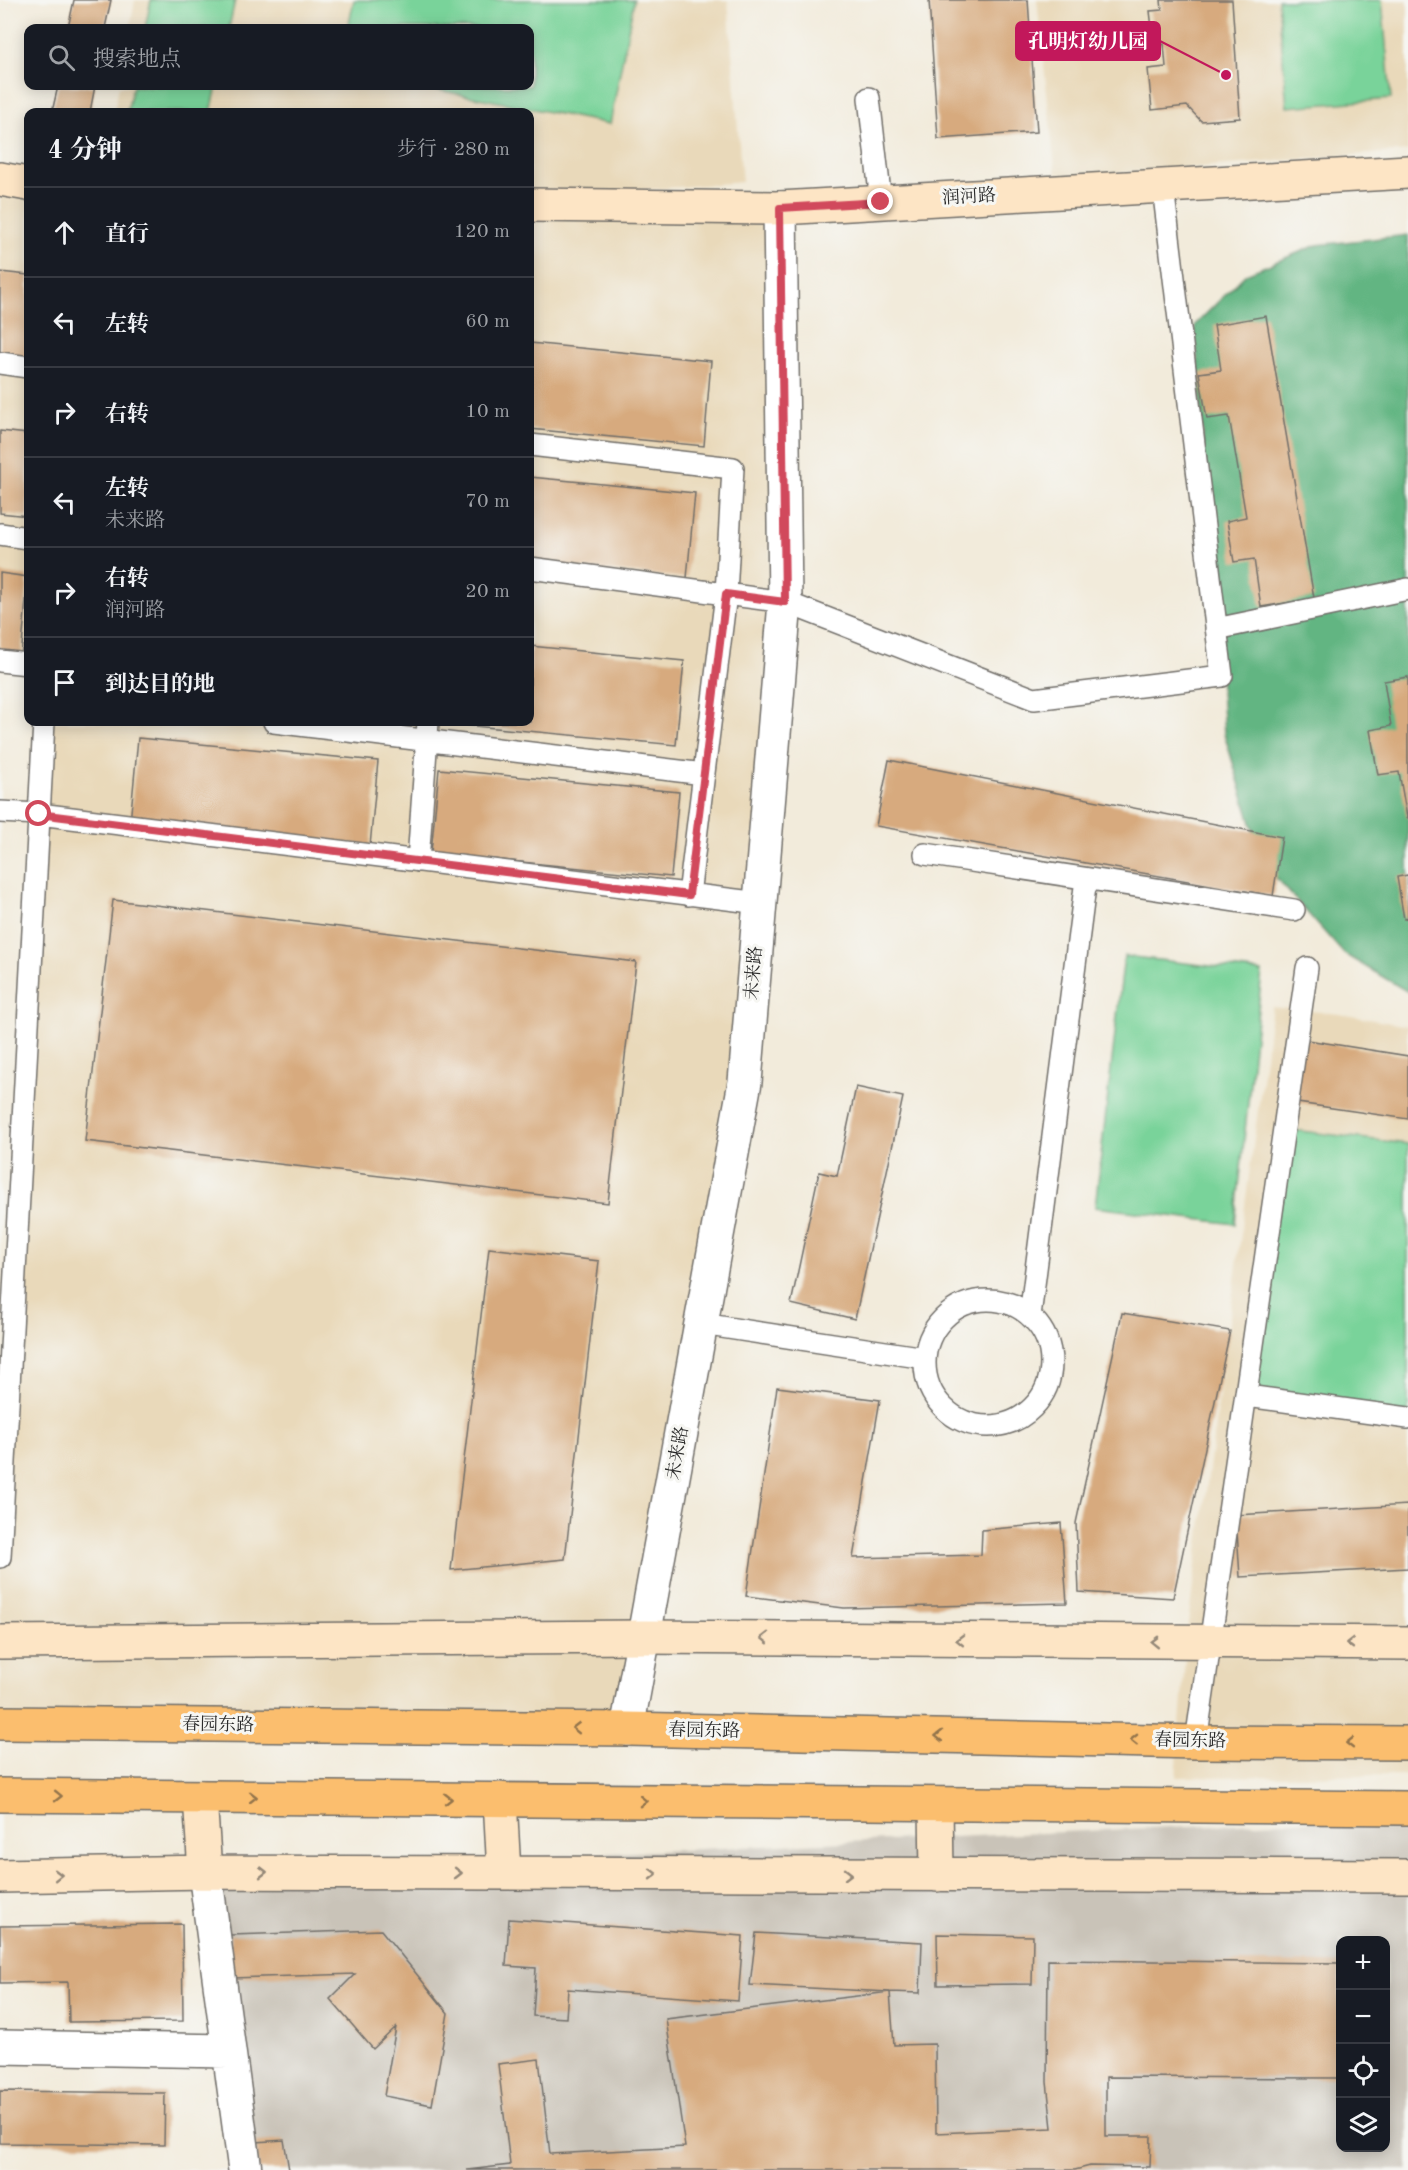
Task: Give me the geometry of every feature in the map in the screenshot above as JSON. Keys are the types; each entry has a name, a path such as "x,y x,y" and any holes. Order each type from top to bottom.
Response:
{"main road":[{"name":"春园东路","path":"0,1723 627,1729 1196,1742 1408,1743"},
{"path":"0,1795 1408,1808"}],"street":[{"name":"润河路","path":"534,205 780,208 1408,172"},
{"path":"0,179 24,183"},
{"name":"未来路","path":"627,1729 745,1082 785,602 780,208"},
{"path":"0,1642 644,1637 1408,1643"},
{"path":"200,1797 205,1872 245,2170"},
{"path":"500,1799 504,1873"},
{"path":"936,1804 938,1875"},
{"path":"0,1876 205,1872 1408,1876"},
{"path":"0,2047 228,2051"}],"lane":[{"path":"868,98 881,202"},
{"path":"534,569 785,602 1034,699 1222,676 1163,187"},
{"path":"0,363 24,366"},
{"path":"534,446 733,468 726,594 689,895"},
{"path":"0,534 24,537"},
{"path":"1216,629 1408,589"},
{"path":"0,661 24,664"},
{"path":"0,1557 44,726"},
{"path":"342,726 427,731 704,774"},
{"path":"418,861 427,731"},
{"path":"0,812 39,814 760,903"},
{"path":"926,854 1294,910"},
{"path":"1030,1316 1086,879"},
{"path":"1196,1742 1247,1396 1306,968"},
{"path":"994,1300 1013,1305 1030,1316 1042,1331 1050,1349 1051,1369 1046,1391 1033,1408 1015,1421 994,1427 972,1425 952,1415 936,1400 927,1380 925,1358 930,1338 940,1322 956,1309 974,1302 994,1300"},
{"path":"702,1324 925,1358"},
{"path":"1247,1396 1408,1418"}],"shaded area":[{"path":"135,0 728,0 742,182 594,194 534,192 534,108 115,108 118,90 534,90 534,24 131,24"},
{"path":"1037,0 1408,0 1408,151 1056,178"},
{"path":"0,179 24,183 24,664 0,661"},
{"path":"534,205 780,208 760,903 627,1729 0,1723 0,1568 44,726 534,726"},
{"path":"1272,1007 1339,1014 1408,1026 1408,1775 1176,1777 1187,1631"},
{"path":"1408,1816 1408,2170 249,2170 205,1872"}],"green space":[{"path":"151,0 235,0 230,24 146,24"},
{"path":"354,0 634,0 610,124 438,90 534,90 534,24 349,24"},
{"path":"1278,0 1382,0 1391,99 1287,107"},
{"path":"132,90 216,90 212,108 128,108"},
{"path":"1408,235 1408,992 1344,954 1263,863 1224,733 1195,325 1246,274 1317,245"},
{"path":"1124,956 1262,972 1235,1224 1095,1207"},
{"path":"1284,1129 1408,1144 1408,1418 1247,1396"}],"building":[{"path":"74,0 111,0 106,24 69,24"},
{"path":"929,0 1028,0 1037,132 938,139"},
{"path":"1161,0 1232,0 1240,118 1201,121 1187,106 1152,110 1148,69 1166,67 1164,44 1154,45 1150,11 1162,10"},
{"path":"57,90 94,90 91,108 53,108"},
{"path":"0,272 24,275 24,357 0,354"},
{"path":"1266,316 1314,598 1261,607 1254,559 1234,562 1227,521 1246,517 1229,416 1207,419 1199,373 1221,370 1214,325"},
{"path":"534,343 711,361 704,446 534,429"},
{"path":"0,431 24,434 24,516 0,513"},
{"path":"534,477 695,493 687,578 534,563"},
{"path":"0,573 24,576 21,658 0,655"},
{"path":"534,646 684,661 676,745 474,726 534,726"},
{"path":"1408,677 1407,818 1399,772 1378,775 1370,730 1391,726 1384,681"},
{"path":"138,738 378,761 370,846 130,823"},
{"path":"889,760 1282,837 1273,896 876,826"},
{"path":"439,769 679,792 671,877 431,853"},
{"path":"1408,875 1408,918 1404,919 1397,877"},
{"path":"113,900 636,962 608,1203 85,1141"},
{"path":"1301,1039 1408,1056 1408,1119 1291,1102"},
{"path":"856,1087 903,1097 855,1319 791,1304 819,1172 837,1176"},
{"path":"489,1248 599,1261 565,1559 451,1570"},
{"path":"1122,1313 1230,1331 1173,1598 1079,1592 1076,1523"},
{"path":"777,1387 880,1400 853,1558 981,1555 982,1530 1061,1523 1067,1603 844,1608 746,1596"},
{"path":"1408,1505 1408,1568 1240,1577 1236,1515"},
{"path":"509,1919 743,1936 738,2001 568,1989 566,2018 533,2016 536,1968 506,1966"},
{"path":"182,1924 183,2021 69,2022 68,1982 0,1983 0,1926"},
{"path":"381,1930 448,2013 432,2105 384,2096 396,2027 373,2049 330,1999 355,1974 231,1978 230,1935"},
{"path":"756,1933 922,1942 920,1993 750,1985"},
{"path":"937,1934 1033,1936 1032,1984 938,1985"},
{"path":"1048,1960 1336,1963 1336,2078 1106,2077 1106,2136 1151,2136 1150,2167 1090,2166 1075,2170 467,2170 510,2165 498,2064 539,2059 550,2154 685,2147 666,2019 890,1992 894,2045 935,2044 936,2133 1052,2128 1047,2082"},
{"path":"0,2091 165,2093 164,2145 0,2143"},
{"path":"284,2140 289,2170 259,2170 256,2142"}],"place":[{"name":"孔明灯幼儿园","path":"1226,75"}],"route":[{"path":"39,814 689,895 726,594 785,602 780,208 881,202"}]}
